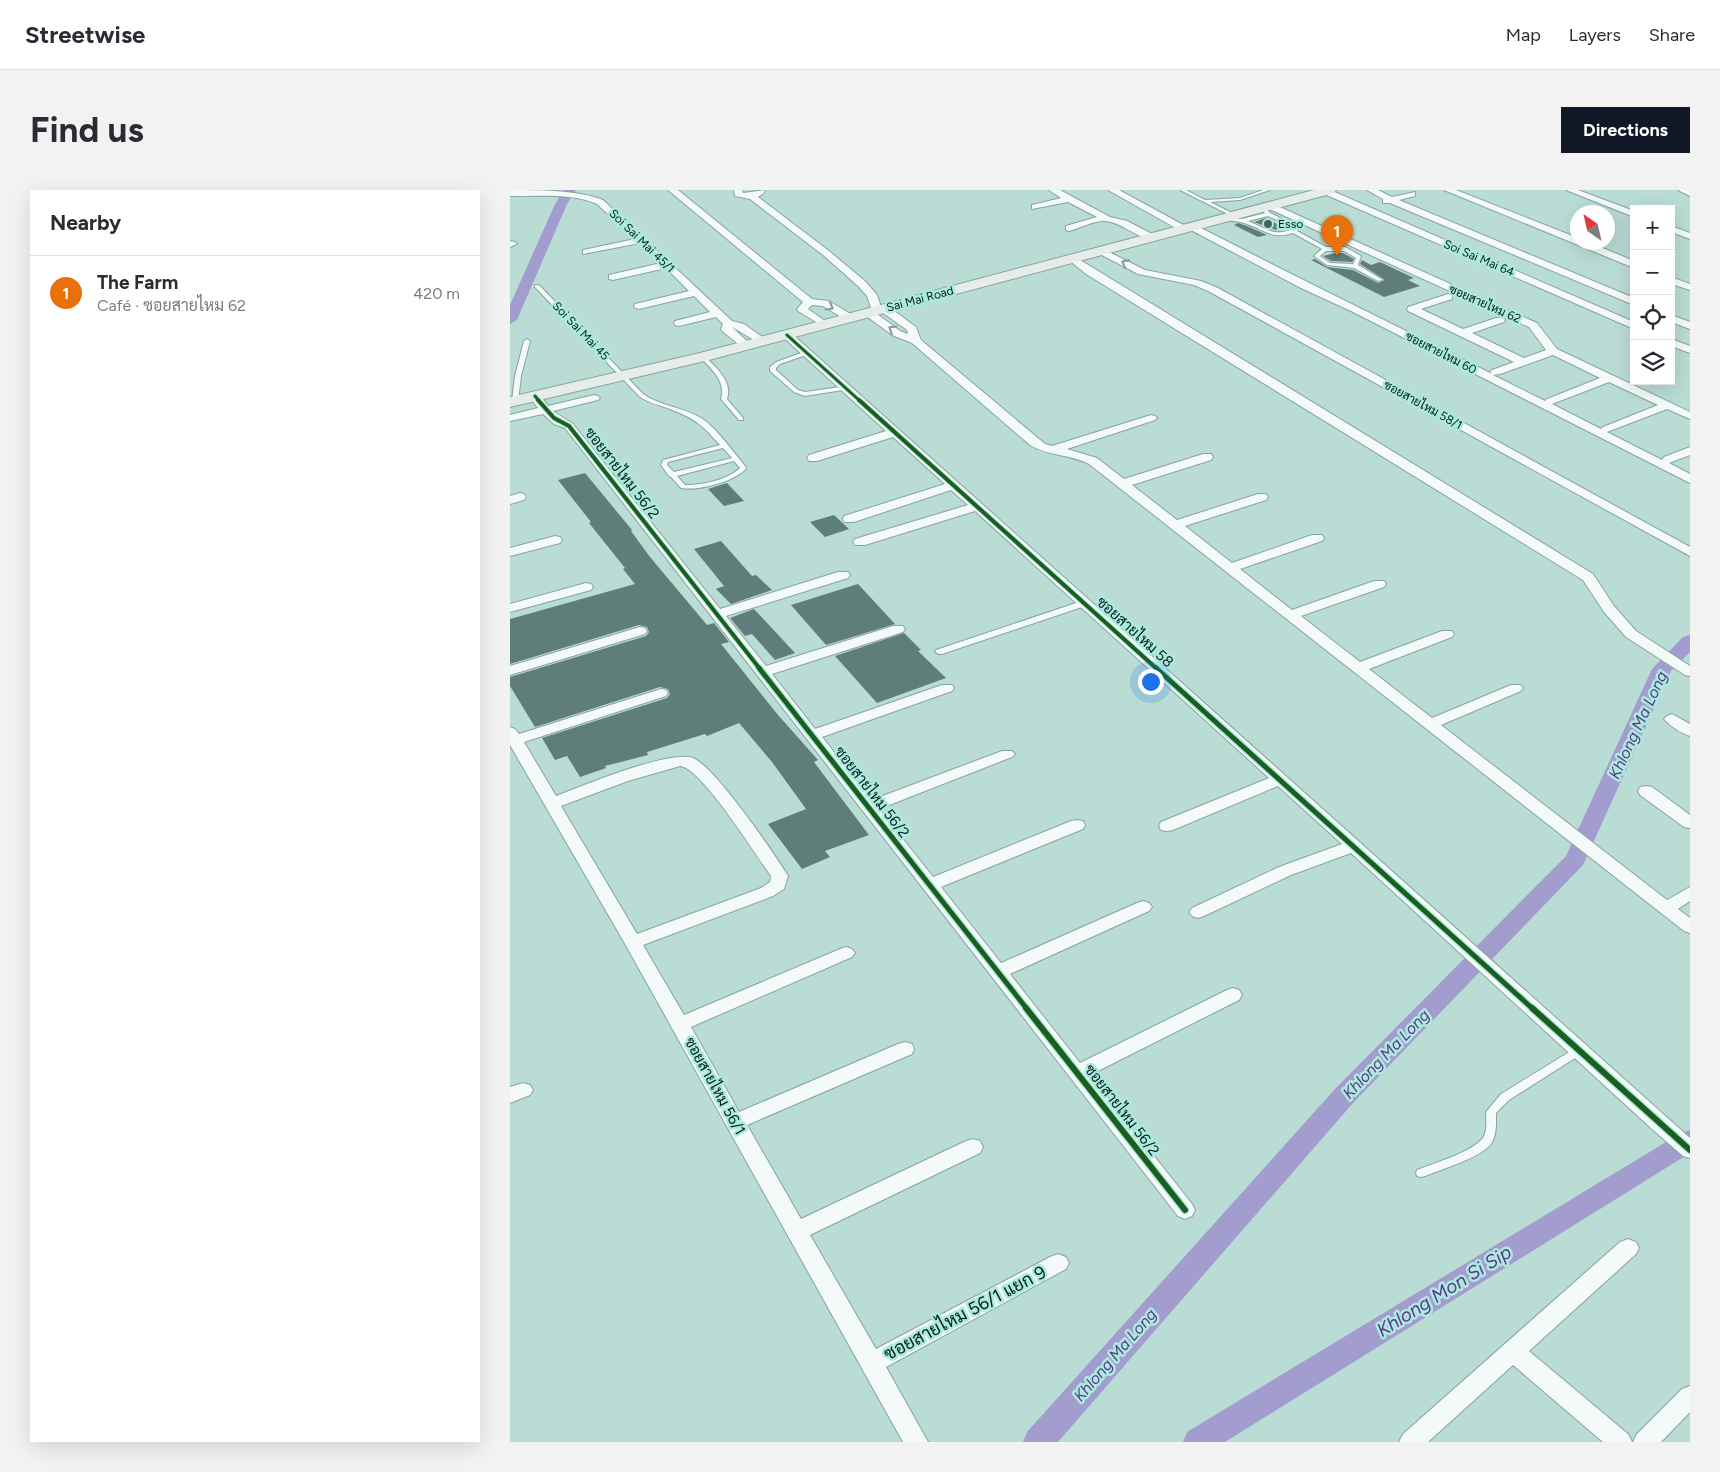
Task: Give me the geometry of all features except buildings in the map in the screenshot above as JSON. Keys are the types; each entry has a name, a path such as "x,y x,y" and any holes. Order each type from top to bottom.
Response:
{"main road":[{"name":"Sai Mai Road","path":"513,402 703,357 1116,246 1267,210 1322,190"}],"street":[{"path":"672,190 809,302 826,303 850,318"},
{"path":"738,190 736,193 740,195 756,193 862,284 872,295 877,311 896,333 916,341 1028,436 1036,445 1061,449 1089,459 1690,927"},
{"path":"1052,190 1105,218 1124,223 1153,237"},
{"path":"1112,190 1188,228"},
{"name":"Soi Sai Mai 64","path":"1322,190 1630,324"},
{"name":"Soi Sai Mai 64","path":"1371,190 1390,200 1630,300"},
{"path":"1448,190 1570,239"},
{"path":"1570,190 1630,212"},
{"path":"1682,190 1690,193"},
{"name":"Soi Sai Mai 45/1","path":"510,193 552,193 580,196 600,202 728,323 740,326 763,341"},
{"path":"1367,207 1412,194"},
{"path":"1035,207 1069,199"},
{"name":"ซอยสายไหม 62","path":"1267,210 1533,325 1552,351 1690,416"},
{"path":"1070,228 1105,218"},
{"path":"1105,218 1107,224 1112,228 1136,242"},
{"name":"ซอยสายไหม 60","path":"1188,228 1357,310 1690,479"},
{"path":"1675,230 1690,236"},
{"path":"586,252 642,240"},
{"path":"1116,246 1150,267 1151,272"},
{"path":"1597,250 1630,263"},
{"name":"ซอยสายไหม 58/1","path":"1101,251 1142,272 1151,272 1197,283 1214,290 1690,552"},
{"path":"1072,258 1098,277 1588,577 1609,609 1630,634 1690,672"},
{"path":"612,277 666,265"},
{"path":"1675,282 1690,288"},
{"path":"639,306 696,292"},
{"path":"1448,297 1412,308 1524,362"},
{"path":"809,302 802,309 826,324"},
{"path":"877,311 912,329 916,341"},
{"path":"679,323 718,313"},
{"path":"1462,332 1500,320"},
{"path":"1675,320 1690,326"},
{"name":"Soi Sai Mai 45/1","path":"728,323 726,329 746,345"},
{"name":"ซอยสายไหม 58","path":"787,335 1690,1150"},
{"path":"1675,344 1690,350"},
{"path":"1496,372 1552,351"},
{"path":"1551,401 1609,378"},
{"name":"ซอยสายไหม 56/2","path":"552,392 571,420 569,426"},
{"name":"ซอยสายไหม 56/2","path":"535,396 546,411 559,423 569,426 1185,1210"},
{"path":"513,418 594,398"},
{"path":"1607,429 1668,405"},
{"path":"1061,449 1151,418"},
{"path":"813,458 895,432"},
{"path":"1668,460 1690,451"},
{"path":"1122,484 1207,457"},
{"path":"849,519 954,485"},
{"path":"1175,525 1262,497"},
{"path":"860,542 976,506"},
{"path":"1231,568 1317,538"},
{"path":"510,552 555,540"},
{"path":"717,614 843,575"},
{"path":"1290,615 1379,584"},
{"path":"510,608 586,587"},
{"path":"763,672 898,629"},
{"path":"510,671 640,631"},
{"path":"1358,668 1448,634"},
{"path":"812,736 947,688"},
{"path":"1429,725 1516,688"},
{"path":"512,736 661,693"},
{"path":"1672,719 1690,731"},
{"name":"ซอยสายไหม 56/1","path":"512,736 680,1024 916,1442"},
{"path":"868,807 1007,754"},
{"path":"551,804 658,766 678,761 688,761 697,766 780,876 778,885 767,892 633,942"},
{"path":"1167,826 1281,779"},
{"path":"1646,791 1690,823"},
{"path":"930,885 1078,825"},
{"path":"1198,912 1285,871 1354,846"},
{"path":"1666,908 1690,893"},
{"path":"998,972 1143,907"},
{"path":"680,1024 846,953"},
{"path":"1077,1073 1233,995"},
{"path":"735,1122 905,1048"},
{"path":"797,1232 973,1147"},
{"path":"1411,1442 1628,1248"},
{"name":"ซอยสายไหม 56/1 แยก 9","path":"871,1362 1058,1263"},
{"path":"1512,1350 1620,1442"},
{"path":"1645,1442 1690,1396"}],"lane":[{"path":"1182,190 1233,218 1252,224 1270,234 1293,231 1298,228 1267,210 1244,190"},
{"path":"1267,210 1268,190"},
{"path":"1205,201 1225,201 1267,210"},
{"path":"1280,225 1287,223"},
{"path":"1293,231 1325,249 1345,249 1352,252 1359,257 1354,266"},
{"path":"1325,249 1317,256 1320,260 1338,266 1354,266 1380,280"},
{"name":"Soi Sai Mai 45","path":"538,286 624,376"},
{"path":"513,402 527,341"},
{"path":"807,353 778,363 773,367 773,371 796,391 805,394 847,388"},
{"path":"703,357 726,384 727,393 724,399 741,419"},
{"path":"624,376 648,400 674,408 698,419 706,425 744,468 733,476 696,486 682,486 663,464 665,461 723,446"},
{"path":"671,474 736,459"},
{"path":"939,652 1085,603"},
{"path":"1421,1173 1473,1152 1487,1141 1491,1130 1491,1112 1504,1097 1579,1050"}],"waterway":[{"path":"510,320 561,204 570,190"},
{"name":"Khlong Ma Long","path":"1038,1442 1344,1096 1575,860 1662,669 1690,641"},
{"name":"Khlong Mon Si Sip","path":"1198,1442 1690,1140"}],"cycle path":[{"path":"787,335 1690,1150"},
{"path":"535,396 545,410 554,418 569,426 1185,1210"}],"place":[{"name":"Esso","path":"1268,224"},
{"name":"The Farm","path":"1337,256"}]}
